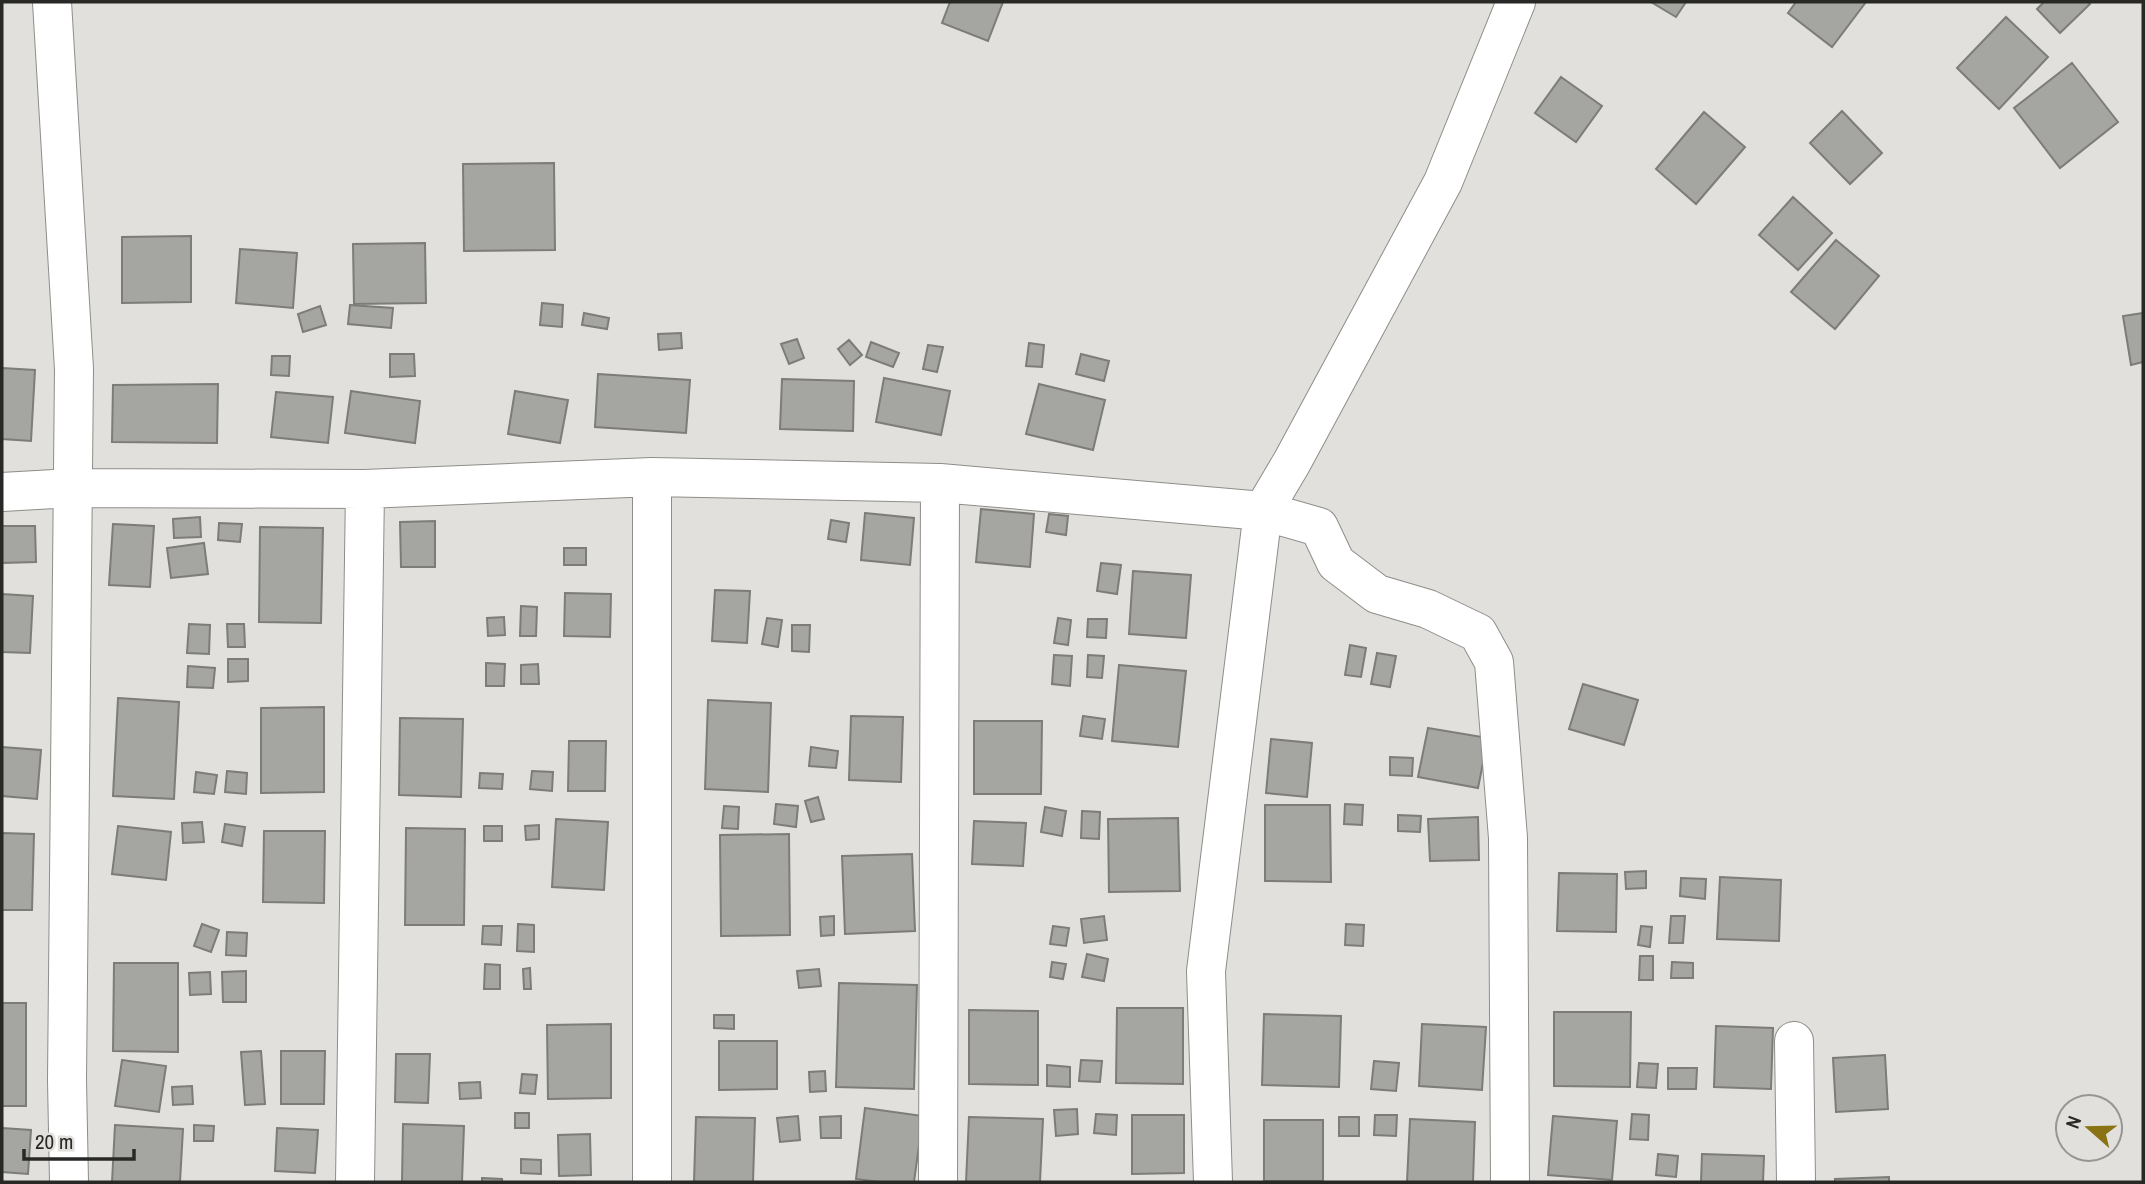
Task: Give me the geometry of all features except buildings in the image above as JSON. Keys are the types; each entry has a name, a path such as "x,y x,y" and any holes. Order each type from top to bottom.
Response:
{"street":[{"path":"52,2 74,369 67,1080 69,1182"},
{"path":"1213,1182 1206,971 1263,511 1443,182 1516,2"},
{"path":"2,492 72,488 365,489 652,477 940,483 1263,511 1319,527 1336,563 1377,594 1428,609 1478,633 1494,662 1508,838 1510,1182"},
{"path":"652,477 652,1182"},
{"path":"938,1182 940,483"},
{"path":"355,1182 365,489"},
{"path":"1794,1041 1796,1182"}]}
